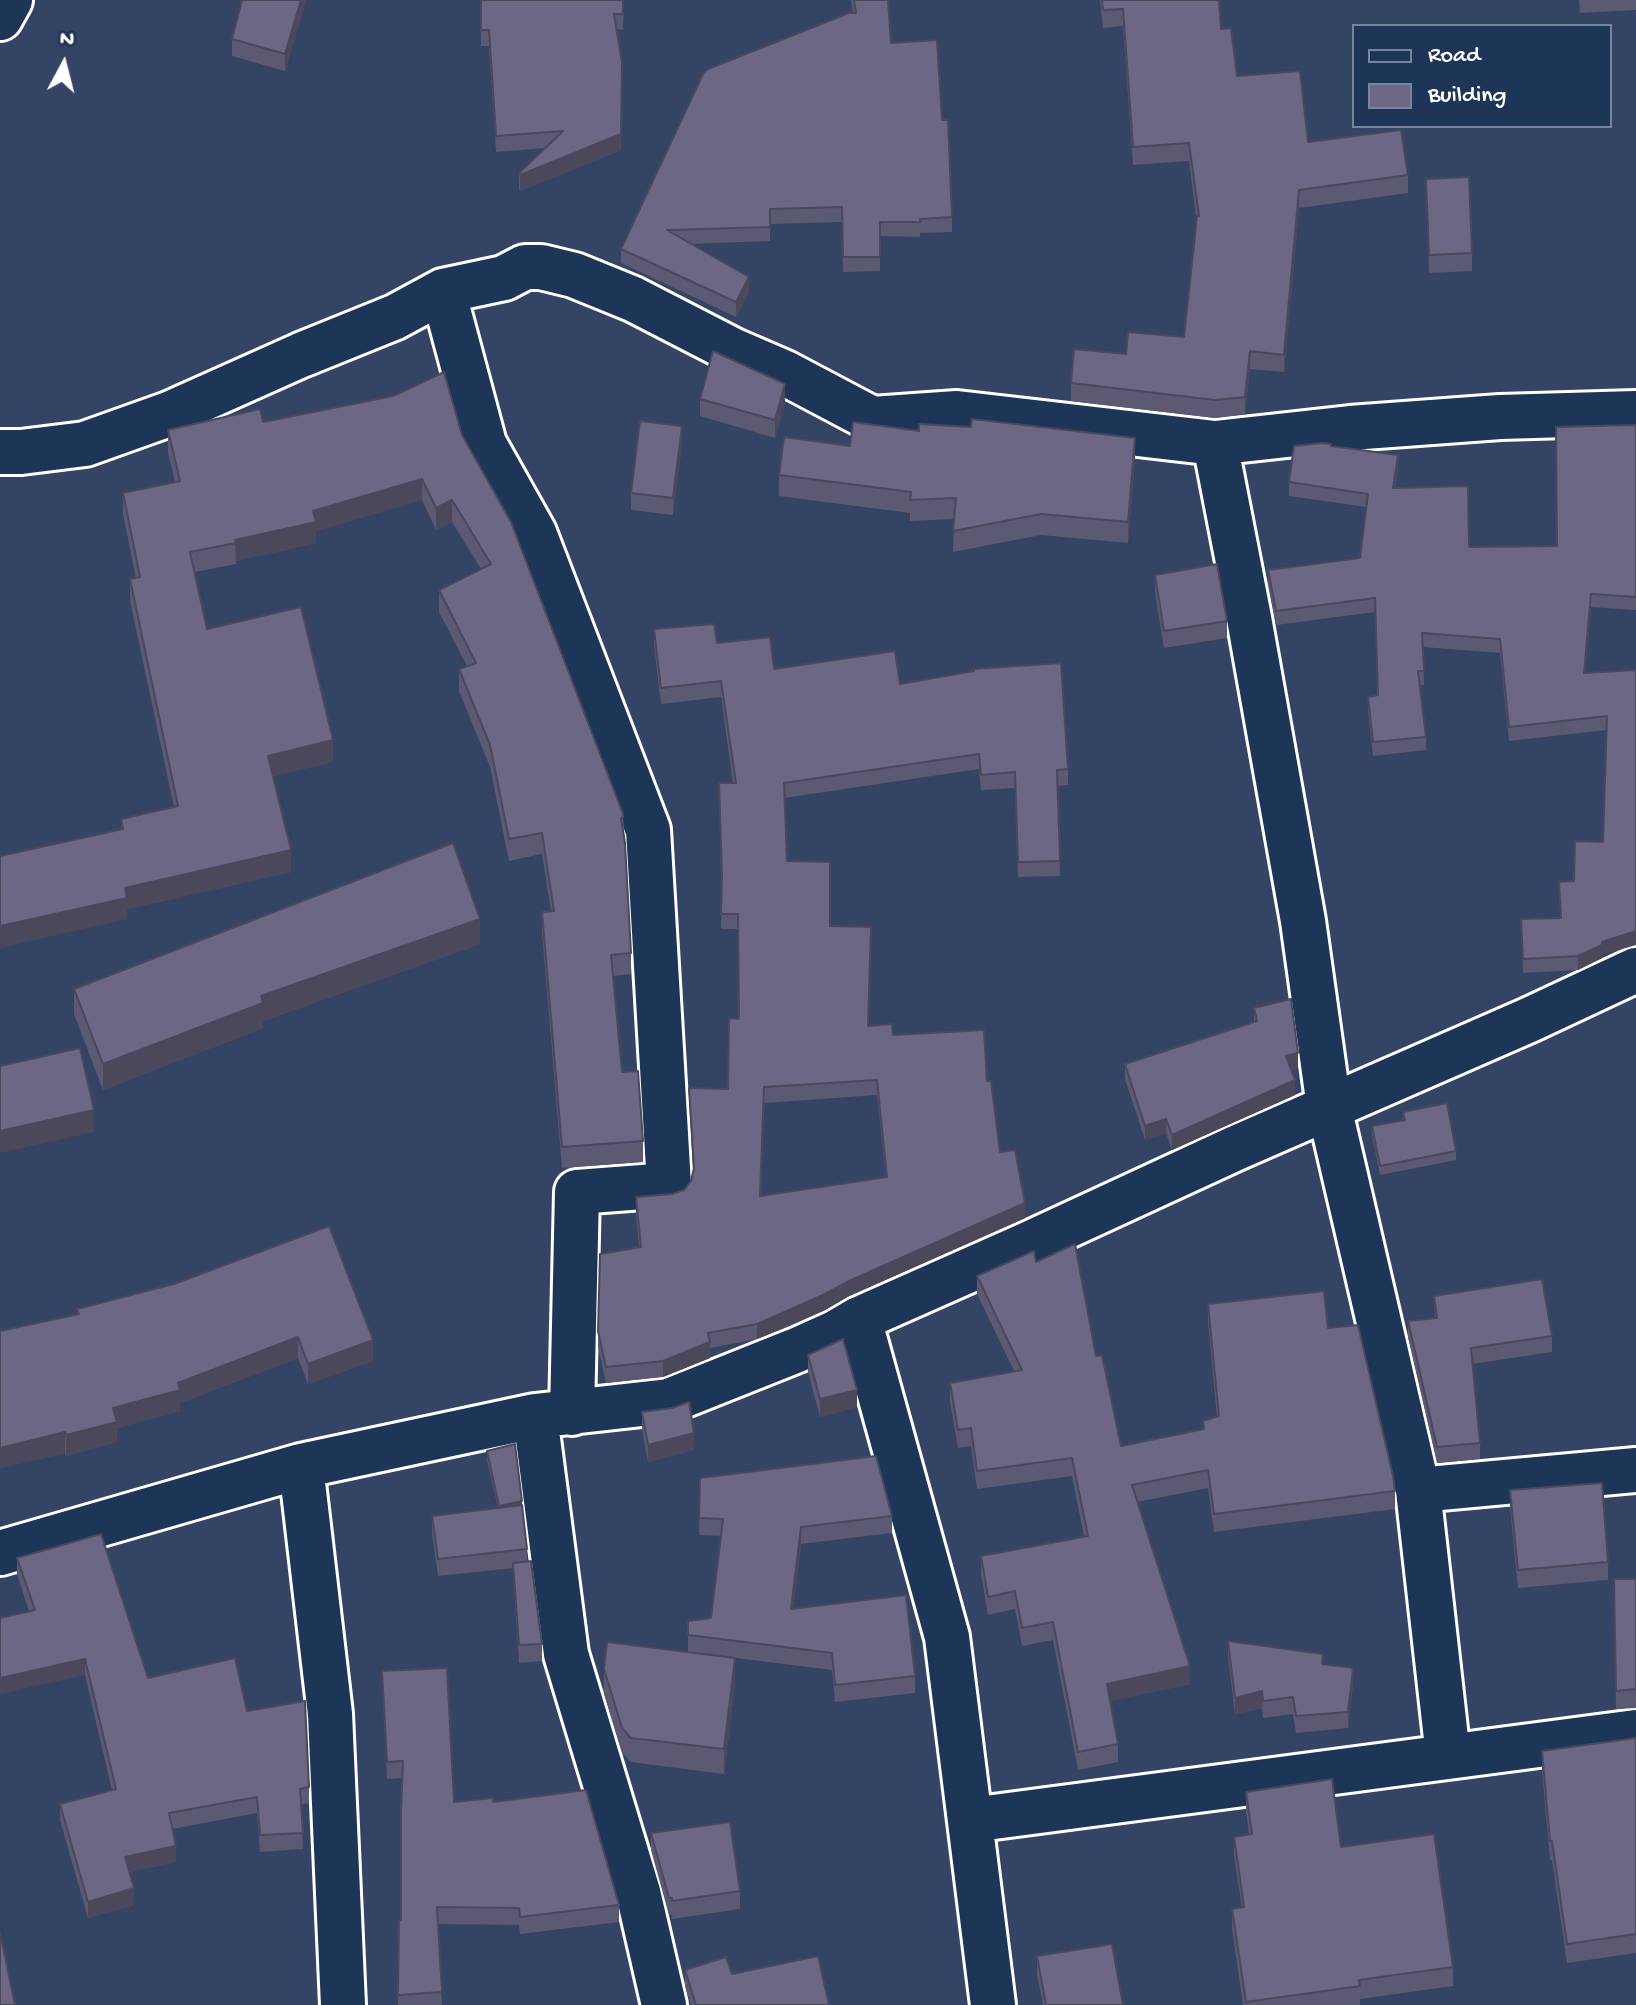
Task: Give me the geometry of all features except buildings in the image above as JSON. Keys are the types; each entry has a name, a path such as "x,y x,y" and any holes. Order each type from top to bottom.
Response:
{"main road":[{"path":"0,18 10,0"},
{"path":"0,452 85,444 169,414 395,317 443,291 504,278 525,267 541,267 574,275 633,299 872,419 957,413 1215,443 1365,426 1500,417 1636,413"},
{"path":"443,291 484,444 534,533 648,830 669,1185 577,1192 554,1414 566,1654 638,1892 664,2005"},
{"path":"1215,443 1303,921 1329,1107 1418,1490 1448,1756"},
{"path":"0,1553 301,1466 554,1414 669,1401 797,1350 859,1319 1636,970"},
{"path":"859,1319 947,1637 993,2005"},
{"path":"301,1466 330,1714 343,2005"},
{"path":"1418,1490 1636,1470"},
{"path":"971,1820 1636,1732"}]}
